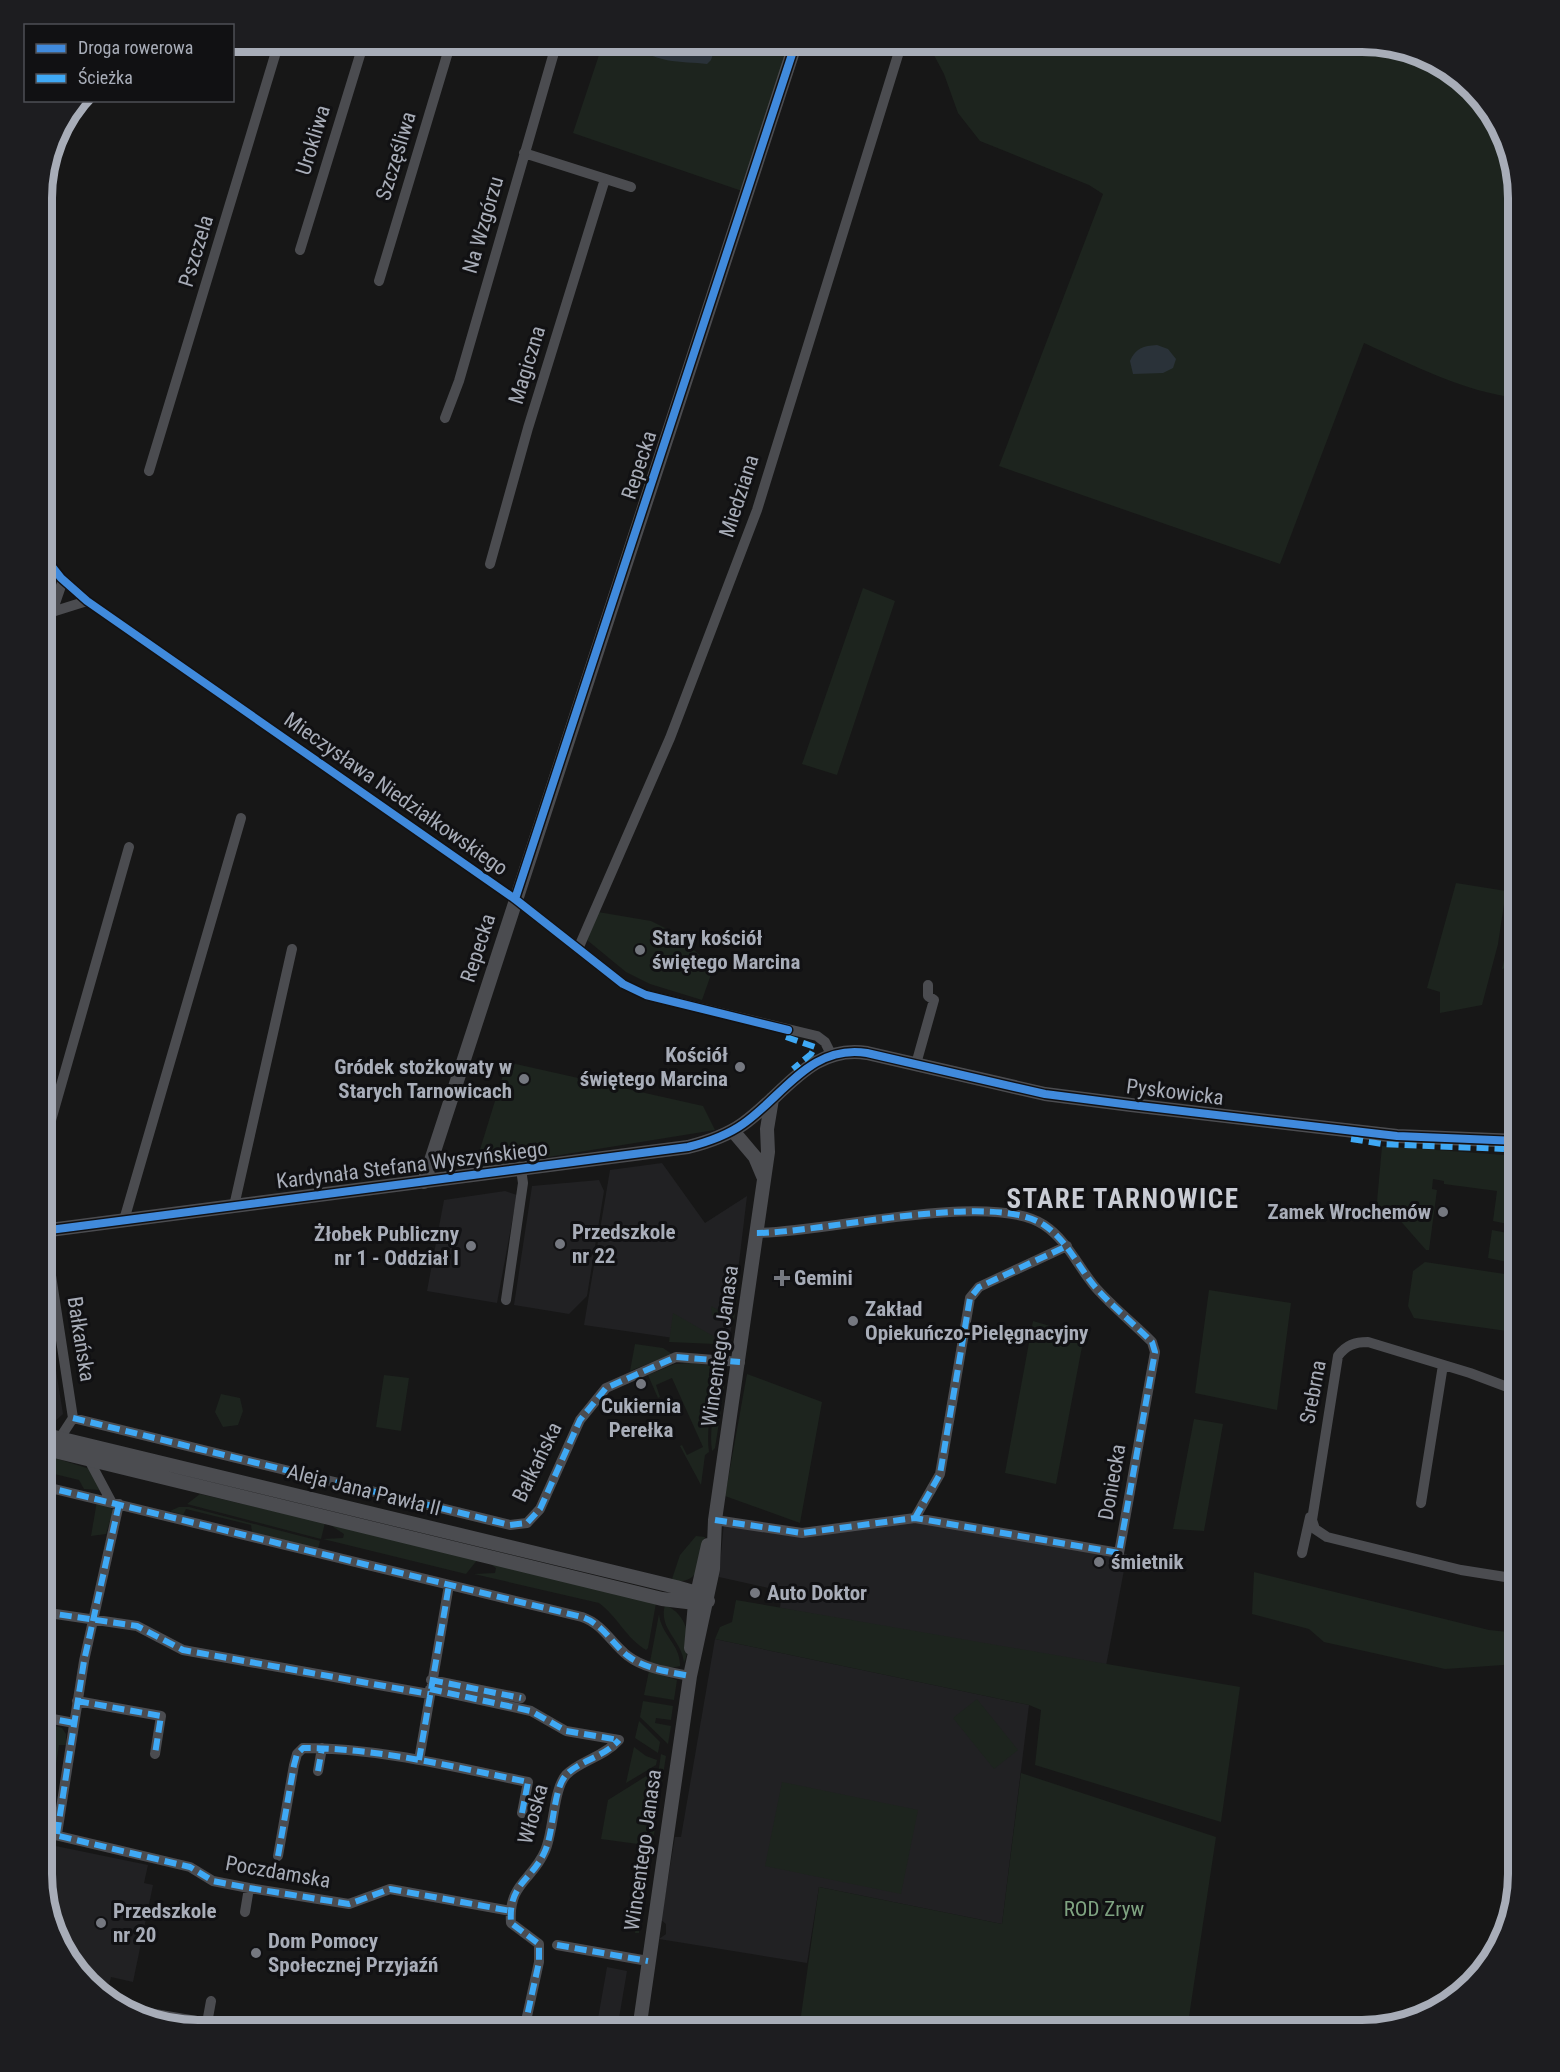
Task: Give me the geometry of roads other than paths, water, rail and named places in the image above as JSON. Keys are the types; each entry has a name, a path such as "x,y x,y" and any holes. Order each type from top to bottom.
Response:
{"street":[{"name":"Pszczela","path":"149,471 276,53"},
{"name":"Urokliwa","path":"300,250 361,53"},
{"name":"Szczęśliwa","path":"379,281 448,53"},
{"name":"Na Wzgórzu","path":"445,418 459,381 554,53"},
{"name":"Repecka","path":"424,1182 792,53"},
{"name":"Miedziana","path":"578,949 658,768 757,510 899,53"},
{"path":"524,153 631,187"},
{"name":"Magiczna","path":"490,564 528,428 605,179"},
{"name":"Mieczysława Niedziałkowskiego","path":"53,567 63,580 87,601 515,899 623,984 646,995 817,1036 825,1042 831,1054"},
{"path":"53,610 63,580"},
{"path":"53,612 87,601"},
{"path":"124,1220 241,818"},
{"path":"52,1115 129,847"},
{"path":"234,1206 292,949"},
{"path":"916,1064 934,1000 928,996 928,985"},
{"name":"Pyskowicka","path":"831,1054 858,1051 1046,1094 1131,1105 1389,1136 1508,1141"},
{"name":"Kardynała Stefana Wyszyńskiego","path":"52,1229 688,1147 732,1131 754,1116 811,1064 831,1054"},
{"name":"Wincentego Janasa","path":"640,2020 700,1599 740,1362 768,1152 767,1130 772,1099"},
{"path":"754,1116 761,1119 767,1130"},
{"path":"732,1131 755,1157 763,1177"},
{"path":"506,1300 523,1183 521,1169"},
{"name":"Doniecka","path":"715,1520 802,1533 915,1518 1119,1553 1155,1352 1152,1342 1096,1287 1067,1246 1047,1226 1032,1218 966,1211 756,1233"},
{"path":"915,1518 940,1474 970,1298 979,1287 1067,1246"},
{"name":"Bałkańska","path":"52,1289 73,1418 510,1525 526,1523 540,1509 580,1420 606,1388 676,1357 740,1362"},
{"name":"Srebrna","path":"1302,1553 1312,1510 1338,1356 1342,1350 1352,1343 1368,1342 1508,1388"},
{"path":"1421,1503 1443,1365"},
{"path":"60,1438 73,1418"},
{"name":"Aleja Jana Pawła II","path":"52,1436 676,1587 700,1599"},
{"name":"Aleja Jana Pawła II","path":"52,1451 669,1601 700,1599"},
{"path":"57,1834 77,1701 116,1503 89,1460"},
{"path":"52,1488 588,1619 637,1662 690,1677"},
{"path":"1312,1510 1315,1529 1327,1538 1461,1570 1508,1577"},
{"name":"Wincentego Janasa","path":"690,1677 691,1634 700,1599 701,1574 715,1520"},
{"path":"676,1587 691,1584 701,1574"},
{"path":"419,1760 449,1585"},
{"path":"669,1601 684,1616 691,1634"},
{"path":"52,1614 92,1620"},
{"name":"Włoska","path":"92,1620 136,1626 156,1634 183,1650 291,1669 521,1698"},
{"name":"Włoska","path":"430,1688 531,1711 566,1731 619,1740 610,1750 566,1775 561,1784 552,1833 544,1853 514,1892 511,1911"},
{"path":"77,1701 161,1716 155,1754"},
{"path":"52,1719 74,1723"},
{"name":"Włoska","path":"278,1856 297,1754 303,1748 322,1748 419,1760 528,1782 522,1813"},
{"path":"318,1771 322,1748"},
{"name":"Poczdamska","path":"52,1833 190,1867 213,1881 249,1888 349,1904 390,1889 511,1911"},
{"path":"245,1912 249,1888"},
{"path":"511,1911 511,1923 538,1944 538,1962 526,2020"},
{"path":"557,1945 648,1961"},
{"path":"211,2001 212,2020"}],"place":[{"name":"Stary kościół świętego Marcina","path":"640,950"},
{"name":"Kościół świętego Marcina","path":"740,1067"},
{"name":"Gródek stożkowaty w Starych Tarnowicach","path":"524,1079"},
{"name":"Zamek Wrochemów","path":"1443,1212"},
{"name":"Przedszkole nr 22","path":"560,1244"},
{"name":"Żłobek Publiczny nr 1 - Oddział I","path":"471,1246"},
{"name":"Gemini","path":"782,1278"},
{"name":"Zakład Opiekuńczo-Pielęgnacyjny","path":"853,1321"},
{"name":"Cukiernia Perełka","path":"641,1384"},
{"name":"śmietnik","path":"1099,1562"},
{"name":"Auto Doktor","path":"755,1593"},
{"name":"Przedszkole nr 20","path":"101,1923"},
{"name":"Dom Pomocy Społecznej Przyjaźń","path":"256,1953"}],"district":[{"name":"STARE TARNOWICE","path":"1123,1199"}],"park label":[{"name":"ROD Zryw","path":"1104,1909"}]}
